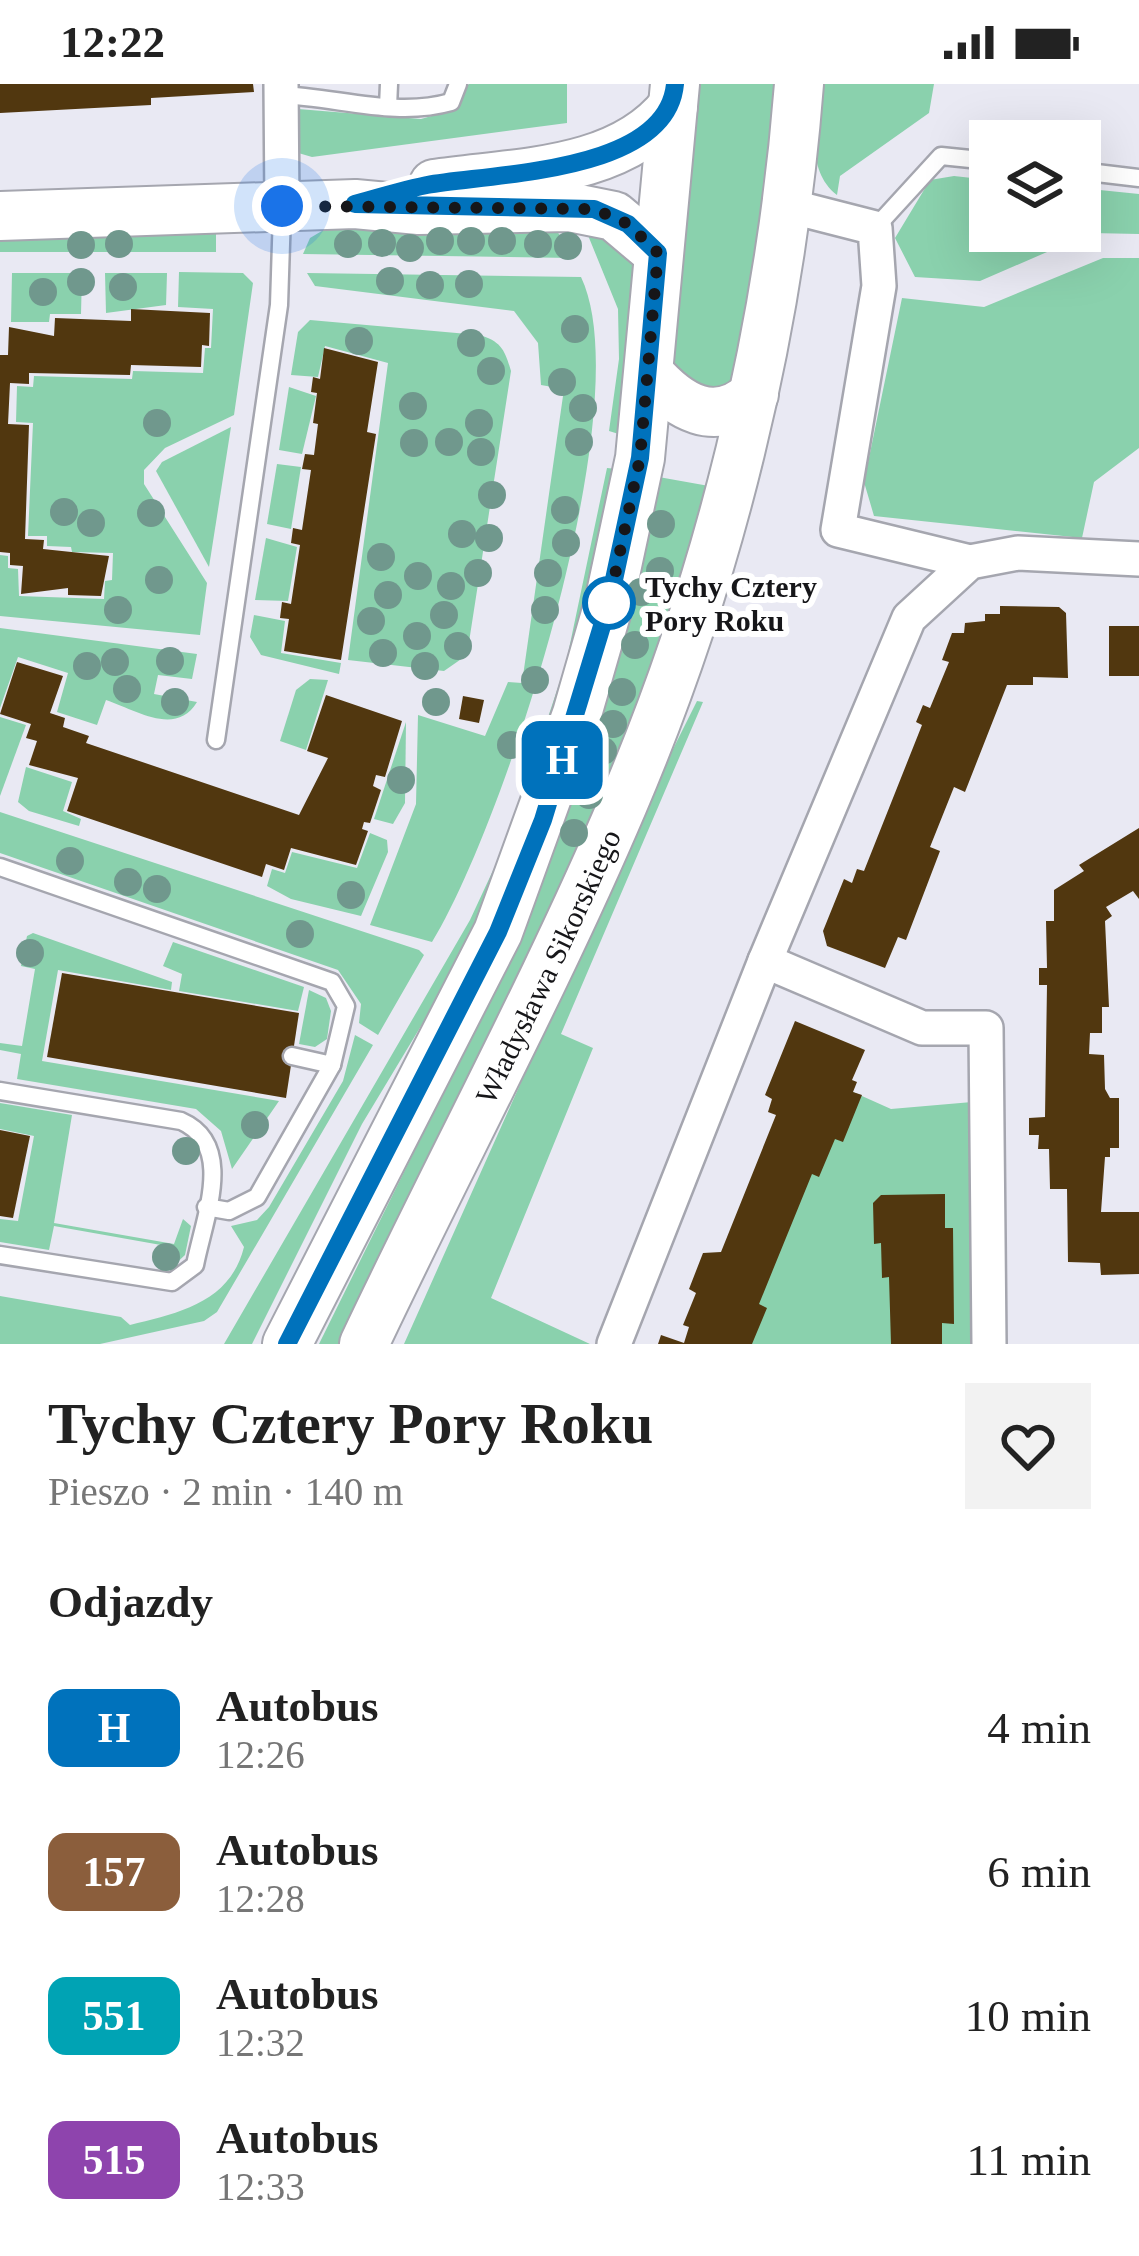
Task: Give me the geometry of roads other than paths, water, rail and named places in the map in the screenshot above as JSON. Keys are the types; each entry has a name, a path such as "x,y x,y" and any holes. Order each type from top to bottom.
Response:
{"street":[{"name":"Władysława Sikorskiego","path":"364,1344 624,802 688,628 754,394 789,206 799,84"},
{"path":"281,90 282,206"},
{"name":"Władysława Sikorskiego","path":"287,1344 498,932 543,820 609,603 640,458 674,95"},
{"path":"355,204 423,186 612,152 648,133 674,95"},
{"path":"0,216 355,204 594,209 628,224 658,253"},
{"path":"789,206 874,228 879,286 838,530 970,562 1018,553 1139,559"},
{"path":"649,374 671,399 701,412 736,407 754,394"},
{"path":"614,1344 765,961 909,619 970,562"},
{"path":"765,961 922,1028 986,1028 989,1344"}],"lane":[{"path":"388,107 389,84"},
{"path":"281,90 427,109 451,102 458,84"},
{"path":"874,228 941,156 969,159"},
{"path":"1101,173 1139,178"},
{"path":"216,740 279,305 282,206"},
{"path":"0,867 332,982 346,1006 332,1065 257,1197 229,1211 206,1207"},
{"path":"292,1056 332,1065"},
{"path":"0,1091 181,1120 199,1129 211,1148 214,1168 195,1265 172,1282 158,1284 0,1255"}],"place":[{"name":"Tychy Cztery Pory Roku","path":"609,603"}]}
